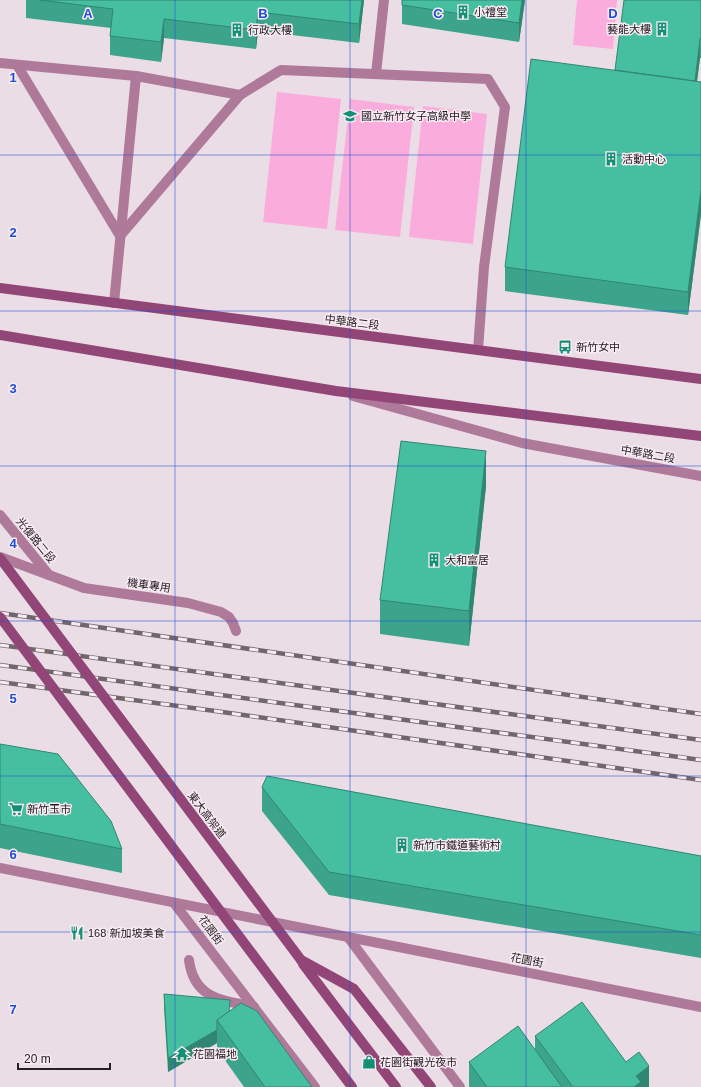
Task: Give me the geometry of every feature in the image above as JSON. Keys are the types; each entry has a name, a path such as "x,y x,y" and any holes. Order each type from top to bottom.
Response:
{"main road":[{"name":"中華路二段","path":"0,288 701,379"},
{"name":"中華路二段","path":"0,335 336,391 701,436"},
{"name":"東大高架道","path":"0,557 396,1087"},
{"path":"0,617 352,1087"},
{"path":"301,960 354,989 431,1087"}],"street":[{"path":"376,74 384,0"},
{"path":"0,63 136,76 240,94"},
{"path":"17,65 120,236"},
{"path":"120,236 240,94 281,70 488,79 506,107 484,268 478,350"},
{"path":"114,303 136,76"},
{"name":"中華路二段","path":"336,391 522,443 701,476"},
{"name":"光復路二段","path":"0,515 50,576"},
{"name":"光復路二段","path":"0,557 50,576"},
{"name":"機車專用","path":"50,576 84,588 188,603 221,612 229,617 236,631"},
{"name":"花園街","path":"0,868 701,1007"},
{"name":"花園街","path":"174,903 315,1087"},
{"path":"348,937 460,1087"},
{"path":"189,960 190,969 194,978 203,990 215,998 254,1007"}],"shaded area":[{"path":"577,0 617,0 613,49 573,45"},
{"path":"277,92 341,99 327,229 263,222"},
{"path":"350,99 414,107 400,237 335,230"},
{"path":"423,106 487,114 473,244 409,237"}],"building":[{"path":"40,0 362,0 359,24 258,12 256,30 164,19 161,42 110,36 113,9"},
{"path":"402,0 522,0 519,23 402,5"},
{"name":"藝能大樓","path":"624,0 701,0 701,39 695,81 615,70"},
{"name":"活動中心","path":"531,59 701,82 701,190 688,292 505,267"},
{"name":"大和富居","path":"401,441 486,451 469,611 380,600"},
{"path":"0,744 58,754 111,821 122,849 0,824"},
{"name":"新竹市鐵道藝術村","path":"267,776 701,856 701,935 329,872 262,787"},
{"name":"花園福地","path":"164,994 230,1000 229,1012 217,1020 217,1030 168,1058"},
{"path":"582,1002 626,1062 639,1052 649,1066 636,1076 641,1082 634,1087 573,1087 535,1036"},
{"path":"241,1003 257,1011 312,1087 265,1087 217,1020"},
{"path":"518,1026 562,1087 487,1087 469,1062"}],"railway":[{"path":"0,613 701,714"},
{"path":"0,645 701,740"},
{"path":"0,665 701,760"},
{"path":"0,682 701,780"}],"place":[{"name":"小禮堂","path":"463,12"},
{"name":"藝能大樓","path":"662,29"},
{"name":"行政大樓","path":"237,30"},
{"name":"國立新竹女子高級中學","path":"350,116"},
{"name":"活動中心","path":"611,159"},
{"name":"新竹女中","path":"565,347"},
{"name":"大和富居","path":"434,560"},
{"name":"新竹玉市","path":"16,809"},
{"name":"新竹市鐵道藝術村","path":"402,845"},
{"name":"168 新加坡美食","path":"77,933"},
{"name":"花園福地","path":"182,1054"},
{"name":"花園街觀光夜市","path":"369,1062"}]}
